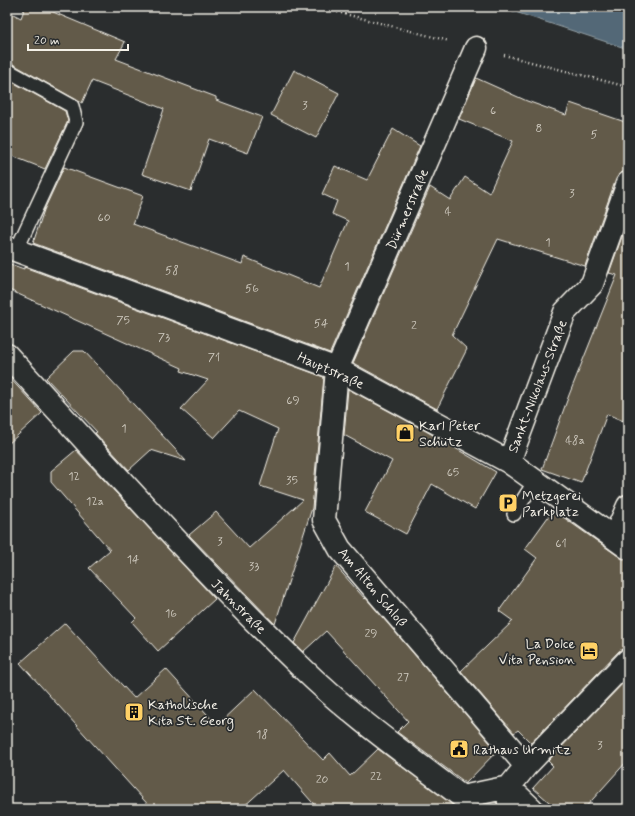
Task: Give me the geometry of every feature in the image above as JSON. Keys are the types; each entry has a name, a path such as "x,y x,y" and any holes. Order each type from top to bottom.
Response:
{"street":[{"name":"Dürmerstraße","path":"337,369 476,48"},
{"name":"Sankt-Nikolaus-Straße","path":"509,462 565,312 592,284 628,183"},
{"name":"Hauptstraße","path":"12,249 337,369 509,462 621,543"},
{"name":"Jahnstraße","path":"7,355 211,577 302,668 361,720 462,797 509,787"},
{"name":"Am Alten Schloß","path":"337,369 324,520 340,549 526,766"},
{"path":"621,543 628,506"},
{"path":"509,809 509,787 526,766 628,660"},
{"path":"509,787 532,809"}],"lane":[{"path":"7,70 72,106 76,122 12,249"},
{"path":"514,514 535,481"}],"water":[{"path":"500,7 628,7 628,49"}],"building":[{"path":"25,7 41,7 125,42 116,59 216,97 216,100 262,117 248,153 209,139 191,191 142,174 164,109 92,81 82,103 7,62 7,11 21,18"},
{"path":"294,70 339,93 316,138 271,115"},
{"path":"476,78 527,101 566,115 570,103 628,123 628,171 620,173 616,179 585,266 498,239 452,335 467,349 437,409 353,363 430,187 450,200 465,177 489,193 513,141 459,119"},
{"path":"7,79 65,111 68,121 45,169 7,154"},
{"path":"393,129 420,146 330,353 33,243 44,210 64,167 143,196 133,224 242,264 244,257 319,288 348,221 332,214 337,201 322,194 335,166 367,180"},
{"path":"628,220 628,423 607,414 581,483 542,469 569,395 617,275 609,273"},
{"path":"7,263 24,269 24,267 324,377 312,508 275,624 189,535 216,512 249,548 303,500 260,486 278,429 239,411 214,438 181,409 208,380 181,371 182,368 7,289"},
{"path":"74,351 84,351 186,461 151,450 129,470 95,433 97,432 46,378"},
{"path":"7,375 42,413 7,445"},
{"path":"348,389 426,431 496,472 475,509 432,484 406,534 365,512 392,461 344,435"},
{"path":"76,450 215,599 158,651 132,622 136,618 89,568 110,550 51,482 51,471"},
{"path":"553,510 621,558 628,560 628,648 624,648 619,651 531,743 518,730 514,733 461,671 513,621 499,611 537,558 525,549"},
{"path":"336,566 365,599 366,598 497,751 466,783 397,732 408,721 326,631 303,652 294,643"},
{"path":"65,623 134,698 166,669 217,725 255,689 323,760 330,753 350,776 378,749 459,809 318,809 284,770 241,809 152,809 20,663"},
{"path":"628,678 628,760 584,809 557,809 533,788 553,766 548,761"}],"place":[{"name":"Karl Peter Schütz","path":"405,433"},
{"name":"Metzgerei Parkplatz","path":"508,503"},
{"name":"La Dolce Vita Pension","path":"589,651"},
{"name":"Katholische Kita St. Georg","path":"134,712"},
{"name":"Rathaus Urmitz","path":"459,749"}]}
